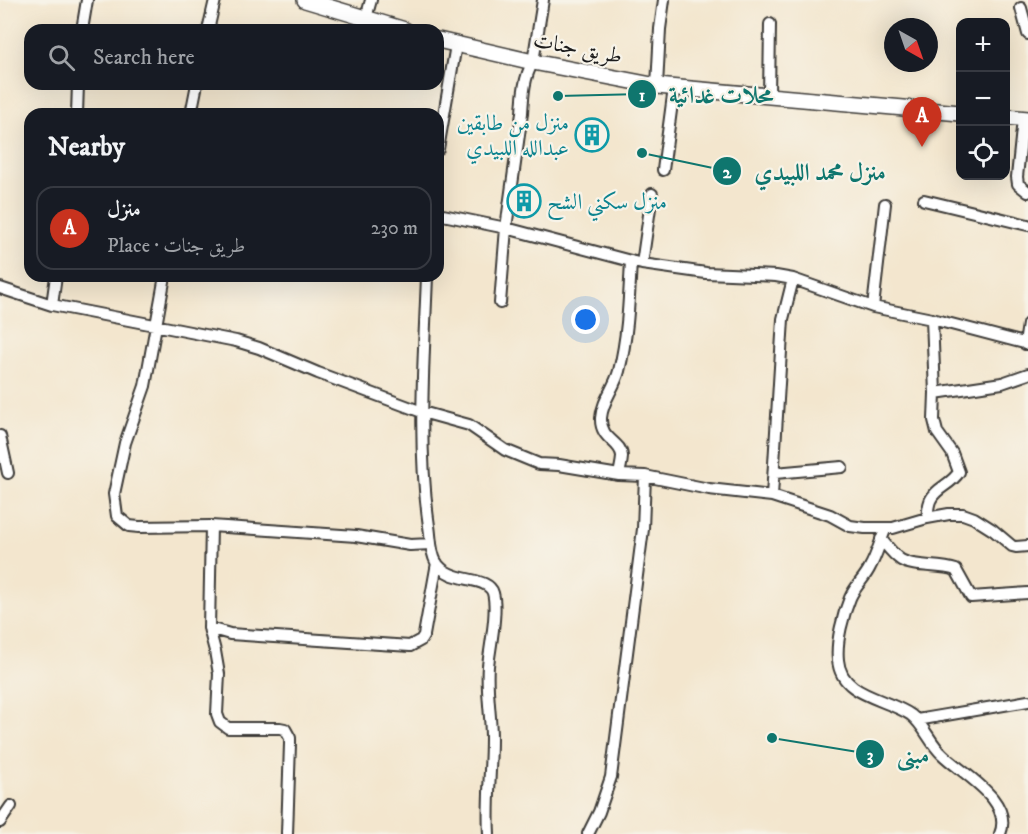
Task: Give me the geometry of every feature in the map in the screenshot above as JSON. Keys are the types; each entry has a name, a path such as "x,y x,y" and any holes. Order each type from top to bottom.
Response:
{"street":[{"path":"83,24 87,0"},
{"path":"209,24 215,0"},
{"path":"366,18 371,0"},
{"path":"500,303 506,228 523,96 528,70 533,62 543,0"},
{"path":"657,86 664,0"},
{"path":"310,1 386,24"},
{"path":"1021,8 1028,34"},
{"path":"769,96 770,24"},
{"name":"طريق جنات","path":"444,42 657,86 956,113"},
{"path":"444,114 456,45"},
{"path":"663,170 674,88"},
{"path":"77,108 78,90"},
{"path":"192,108 196,90"},
{"path":"1010,117 1026,119 1017,177 1018,184 1028,192"},
{"path":"642,264 652,194"},
{"path":"924,200 1028,225"},
{"path":"873,307 885,204"},
{"path":"444,215 506,228 642,264 706,273 776,276 793,279 873,307 932,319 1026,344 1028,324"},
{"path":"619,475 622,456 620,449 602,431 601,422 602,410 618,375 622,355 631,261"},
{"path":"772,496 783,319 793,279"},
{"path":"52,305 55,282"},
{"path":"164,282 145,386 124,443 114,494 117,516 129,526 139,527 211,526 356,536 410,545 431,544"},
{"path":"208,628 249,636 410,646 421,640 424,635 437,562 431,544 425,502 422,412 427,282"},
{"path":"0,288 52,305 236,341 259,348 318,374 422,412 469,425 505,450 539,464 619,475 645,476 717,490 772,496 830,515 850,526 884,534 927,518 963,514 993,530 1012,546 1028,546"},
{"path":"927,518 930,499 953,481 959,472 952,453 937,432 934,420 932,319"},
{"path":"935,393 1002,383 1028,374"},
{"path":"0,436 8,473"},
{"path":"775,473 842,467"},
{"path":"588,834 611,777 643,529 645,476"},
{"path":"211,526 208,628 219,674 217,714 220,722 228,728 285,729 290,738 287,834"},
{"path":"884,534 898,558 908,563 956,570 971,597 1028,592"},
{"path":"884,534 872,565 850,597 841,630 838,660 846,682 858,691 901,708 917,720 941,754 990,795 1002,819 1003,826 1000,834"},
{"path":"437,562 451,575 477,580 494,593 488,693 491,734 489,834"},
{"path":"917,720 1028,701"},
{"path":"0,822 10,806"}],"place":[{"name":"محلات غدائية","path":"558,96"},
{"name":"منزل من طابقين عبدالله اللبيدي","path":"592,135"},
{"name":"منزل","path":"922,147"},
{"name":"منزل محمد اللبيدي","path":"642,153"},
{"name":"منزل سكني الشح","path":"524,201"},
{"name":"مبنى","path":"772,738"}]}
